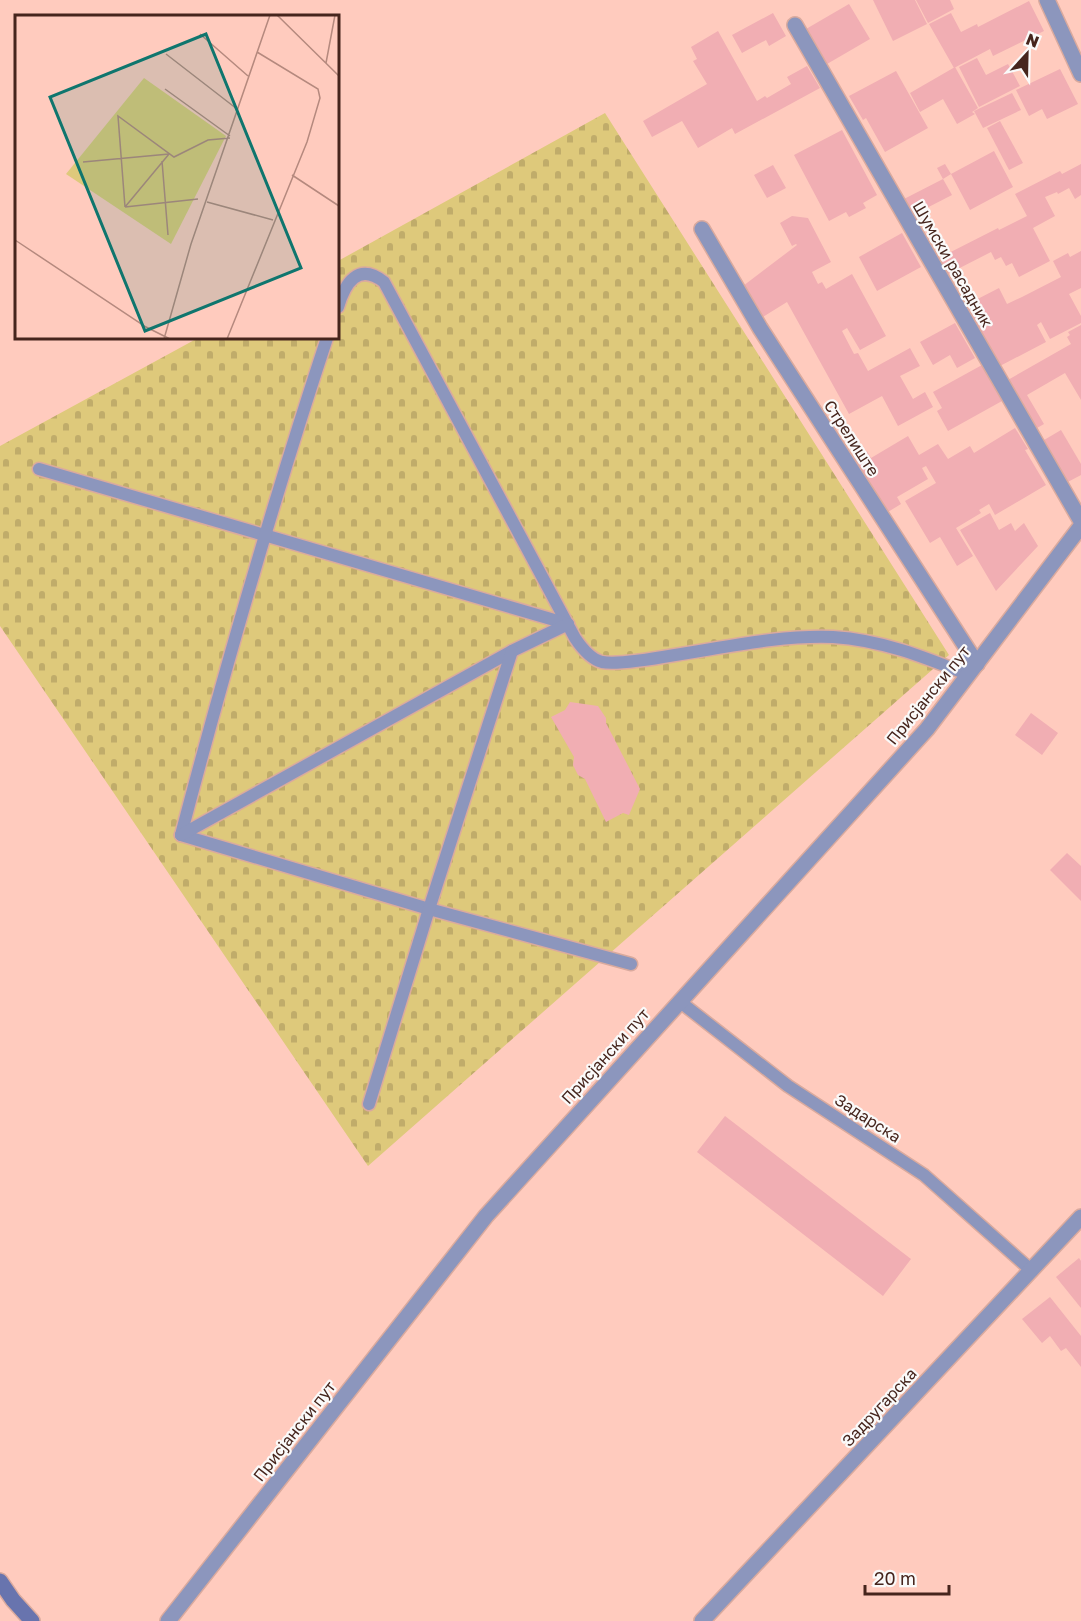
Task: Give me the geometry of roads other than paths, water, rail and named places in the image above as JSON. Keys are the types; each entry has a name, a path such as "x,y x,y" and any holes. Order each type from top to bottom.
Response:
{"main road":[{"path":"0,1581 32,1621"}],"street":[{"path":"1047,0 1081,74"},
{"name":"Шумски расадник","path":"795,25 1081,521"},
{"name":"Стрелиште","path":"702,229 760,328 973,670"},
{"name":"Присјански пут","path":"168,1621 486,1216 927,729 1081,526"},
{"name":"Задругарска","path":"702,1621 1081,1217"}],"lane":[{"path":"339,304 346,284 352,279 368,274 377,276 384,282 574,638 584,650 602,662 641,660 780,639 835,638 890,646 973,670"},
{"path":"181,835 221,684 265,533 327,339"},
{"path":"39,469 265,533 568,624"},
{"path":"181,835 512,651 568,624"},
{"path":"369,1104 512,651"},
{"path":"181,835 429,909 631,964"},
{"name":"Задарска","path":"679,1001 788,1086 924,1175 1032,1271"}]}
